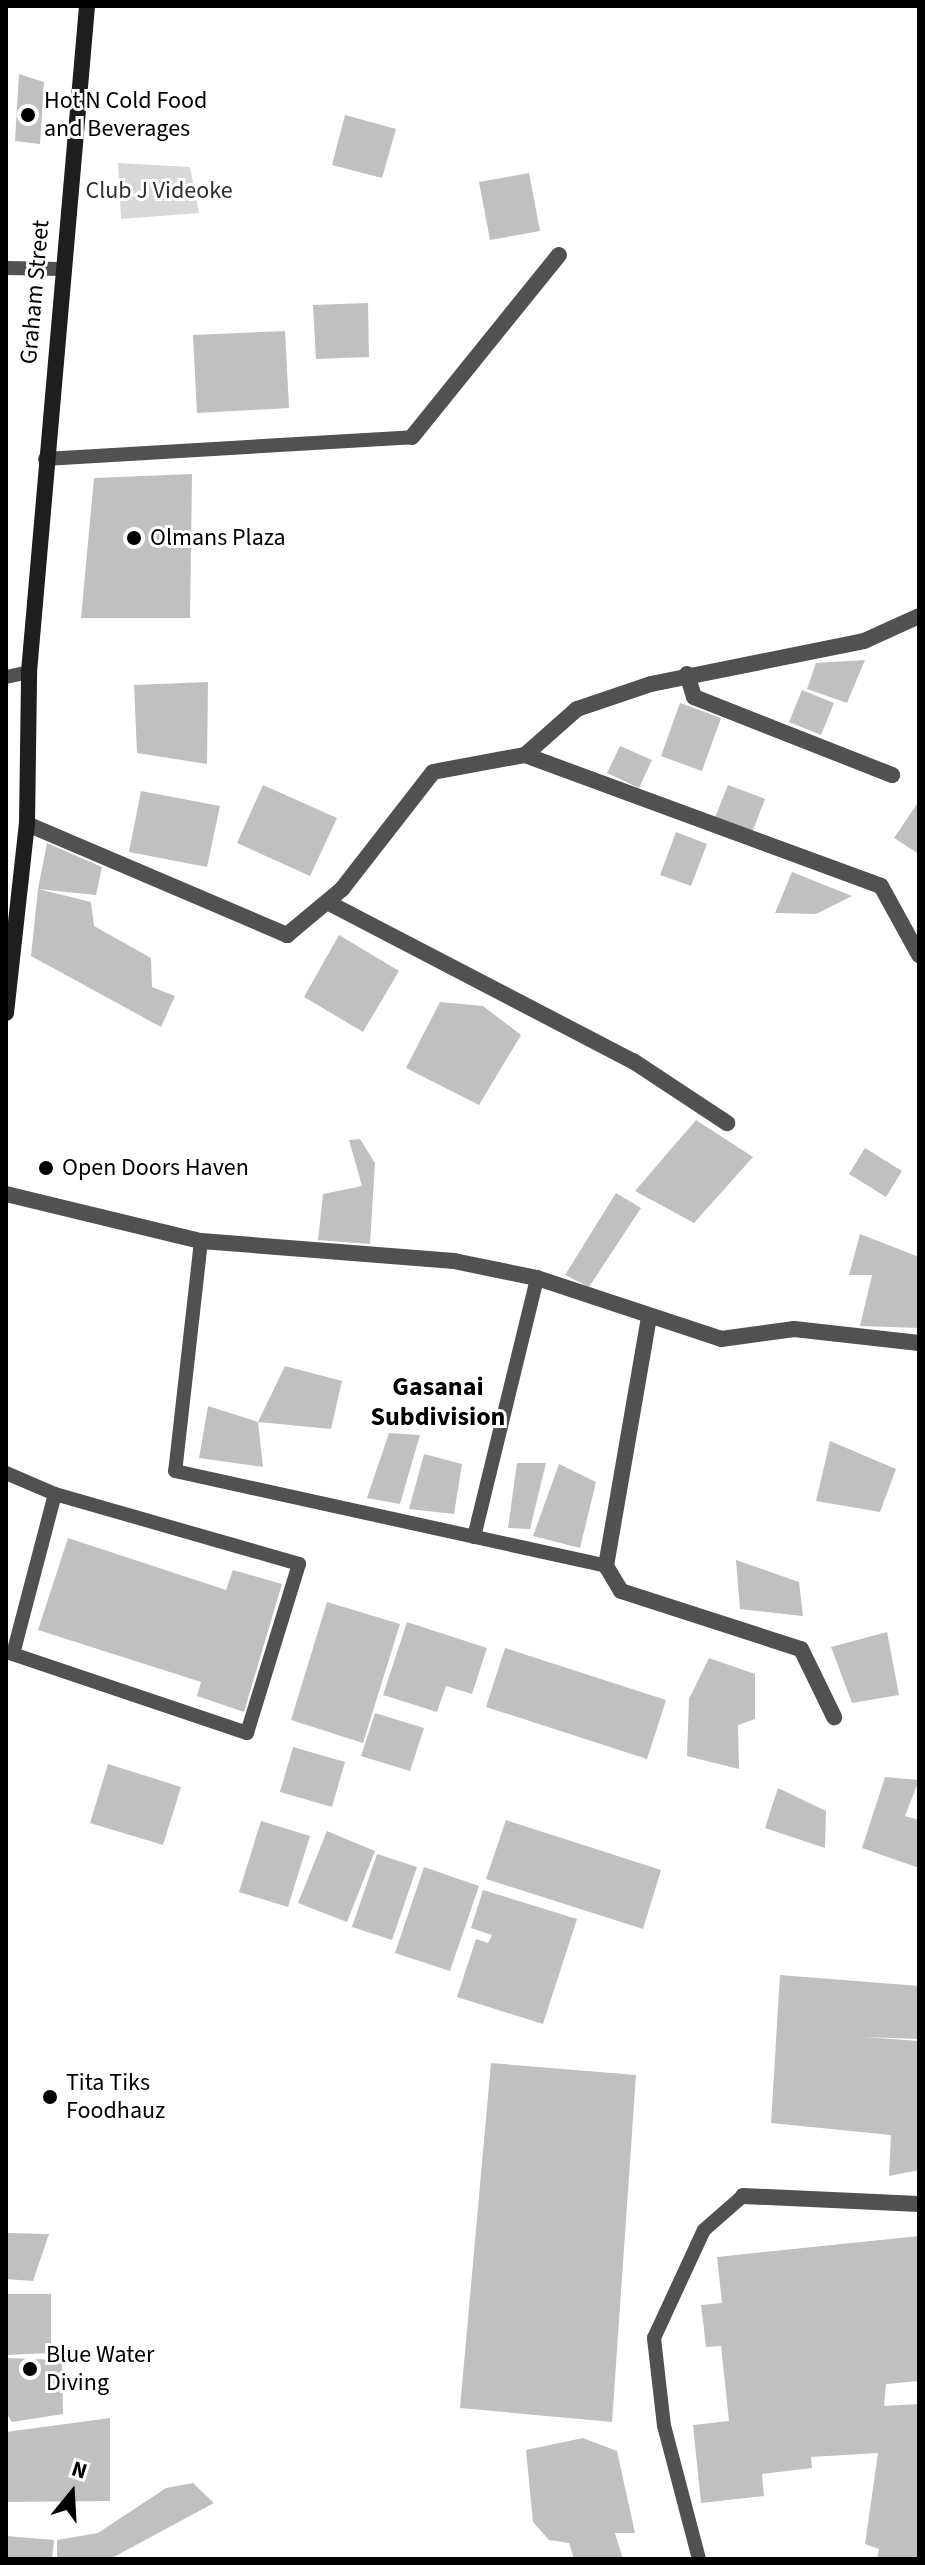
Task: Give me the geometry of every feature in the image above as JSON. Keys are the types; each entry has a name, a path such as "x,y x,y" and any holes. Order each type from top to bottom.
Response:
{"main road":[{"name":"Graham Street","path":"6,1013 27,824 29,672 61,269 87,6"}],"street":[{"path":"412,437 559,255"},
{"path":"525,755 577,709 687,674 864,641 919,616"},
{"path":"687,674 694,697 892,775"},
{"path":"27,824 287,935 327,902 433,772 525,755 881,886 919,955"},
{"path":"327,902 633,1061 727,1123"},
{"path":"6,1194 201,1241 454,1261 537,1278 721,1339 794,1329 919,1343"},
{"path":"649,1317 606,1566 621,1591 801,1649 834,1717"},
{"path":"743,2196 919,2204"}],"lane":[{"path":"6,268 61,269"},
{"path":"45,459 412,437"},
{"path":"6,677 29,672"},
{"path":"201,1241 175,1471 606,1566"},
{"path":"474,1537 537,1278"},
{"path":"6,1473 55,1494 299,1564 247,1733 9,1653 55,1494"},
{"path":"699,2559 664,2426 654,2338 704,2230 743,2196"}],"green space":[{"name":"Club J Videoke","path":"118,163 190,167 199,213 121,219"}],"building":[{"path":"19,74 44,82 40,144 15,141"},
{"path":"345,115 396,129 382,178 332,165"},
{"path":"529,173 540,231 490,240 479,182"},
{"path":"368,303 369,357 316,359 313,305"},
{"path":"285,331 289,408 197,413 193,335"},
{"path":"192,474 190,618 81,618 94,478"},
{"path":"865,660 847,703 807,689 816,663"},
{"path":"208,682 207,764 137,753 134,685"},
{"path":"802,690 834,703 821,735 789,722"},
{"path":"680,703 721,718 702,771 661,756"},
{"path":"620,746 652,760 639,788 607,773"},
{"path":"263,785 337,818 310,876 237,843"},
{"path":"728,785 765,799 751,835 714,820"},
{"path":"141,791 220,806 207,867 129,852"},
{"path":"919,801 919,854 894,838"},
{"path":"676,832 707,844 691,886 660,875"},
{"path":"47,843 102,867 96,895 38,889"},
{"path":"792,872 852,896 816,914 775,913"},
{"path":"38,889 91,902 94,926 151,958 152,987 175,996 161,1027 31,956"},
{"path":"339,935 399,971 363,1032 304,997"},
{"path":"440,1002 483,1006 521,1035 479,1105 406,1068"},
{"path":"696,1120 753,1157 694,1223 635,1191"},
{"path":"360,1139 375,1163 370,1244 318,1240 323,1194 362,1186 349,1140"},
{"path":"865,1148 902,1171 886,1197 849,1174"},
{"path":"616,1193 641,1208 589,1287 565,1275"},
{"path":"860,1234 919,1257 919,1328 860,1326 872,1275 849,1275"},
{"path":"285,1366 342,1381 331,1429 258,1422"},
{"path":"208,1406 258,1422 263,1467 199,1458"},
{"path":"389,1433 420,1435 400,1504 367,1498"},
{"path":"830,1441 896,1469 880,1512 816,1501"},
{"path":"424,1454 462,1464 454,1514 409,1509"},
{"path":"517,1463 546,1463 530,1529 508,1528"},
{"path":"559,1464 596,1482 580,1548 533,1536"},
{"path":"68,1538 226,1590 233,1570 282,1584 244,1712 197,1696 201,1682 38,1630"},
{"path":"736,1560 799,1582 803,1616 740,1609"},
{"path":"327,1602 400,1624 363,1743 291,1720"},
{"path":"407,1622 487,1648 472,1694 446,1686 437,1712 383,1695"},
{"path":"887,1632 899,1695 852,1703 831,1647"},
{"path":"505,1648 666,1700 647,1759 486,1707"},
{"path":"709,1658 755,1674 755,1719 738,1725 739,1769 687,1756 689,1699"},
{"path":"375,1713 424,1728 410,1771 361,1756"},
{"path":"293,1747 345,1762 332,1807 280,1792"},
{"path":"108,1764 181,1787 163,1845 90,1823"},
{"path":"885,1777 919,1780 905,1816 919,1820 919,1868 862,1848"},
{"path":"778,1788 826,1811 825,1848 765,1828"},
{"path":"506,1820 661,1870 643,1929 486,1879"},
{"path":"261,1821 310,1836 288,1907 239,1892"},
{"path":"327,1831 375,1851 347,1922 298,1903"},
{"path":"377,1854 417,1867 392,1940 352,1927"},
{"path":"424,1867 479,1886 450,1971 395,1953"},
{"path":"483,1890 577,1919 543,2024 457,1997 476,1939 488,1943 492,1935 471,1928"},
{"path":"780,1975 919,1986 919,2039 864,2037 919,2041 919,2170 889,2176 891,2135 771,2123"},
{"path":"491,2063 636,2075 612,2422 460,2408"},
{"path":"6,2233 49,2234 33,2281 6,2279"},
{"path":"919,2236 919,2381 886,2384 884,2406 919,2404 919,2559 877,2559 879,2549 865,2544 878,2453 811,2457 812,2468 762,2474 764,2496 701,2503 693,2425 729,2421 721,2346 706,2347 701,2305 722,2303 717,2257"},
{"path":"6,2294 51,2294 51,2353 6,2355"},
{"path":"6,2358 62,2360 63,2414 12,2422 6,2413"},
{"path":"110,2418 110,2501 6,2502 6,2432"},
{"path":"583,2438 617,2451 635,2533 615,2533 623,2559 574,2559 569,2543 549,2540 533,2522 526,2450"},
{"path":"193,2483 214,2503 110,2559 57,2559 57,2540 98,2533 166,2488"},
{"path":"6,2536 54,2540 52,2559 6,2559"}],"place":[{"name":"Hot N Cold Food and Beverages","path":"28,115"},
{"name":"Olmans Plaza","path":"134,538"},
{"name":"Open Doors Haven","path":"46,1168"},
{"name":"Tita Tiks Foodhauz","path":"50,2097"},
{"name":"Blue Water Diving","path":"30,2369"}],"district":[{"name":"Gasanai Subdivision","path":"438,1402"}]}
